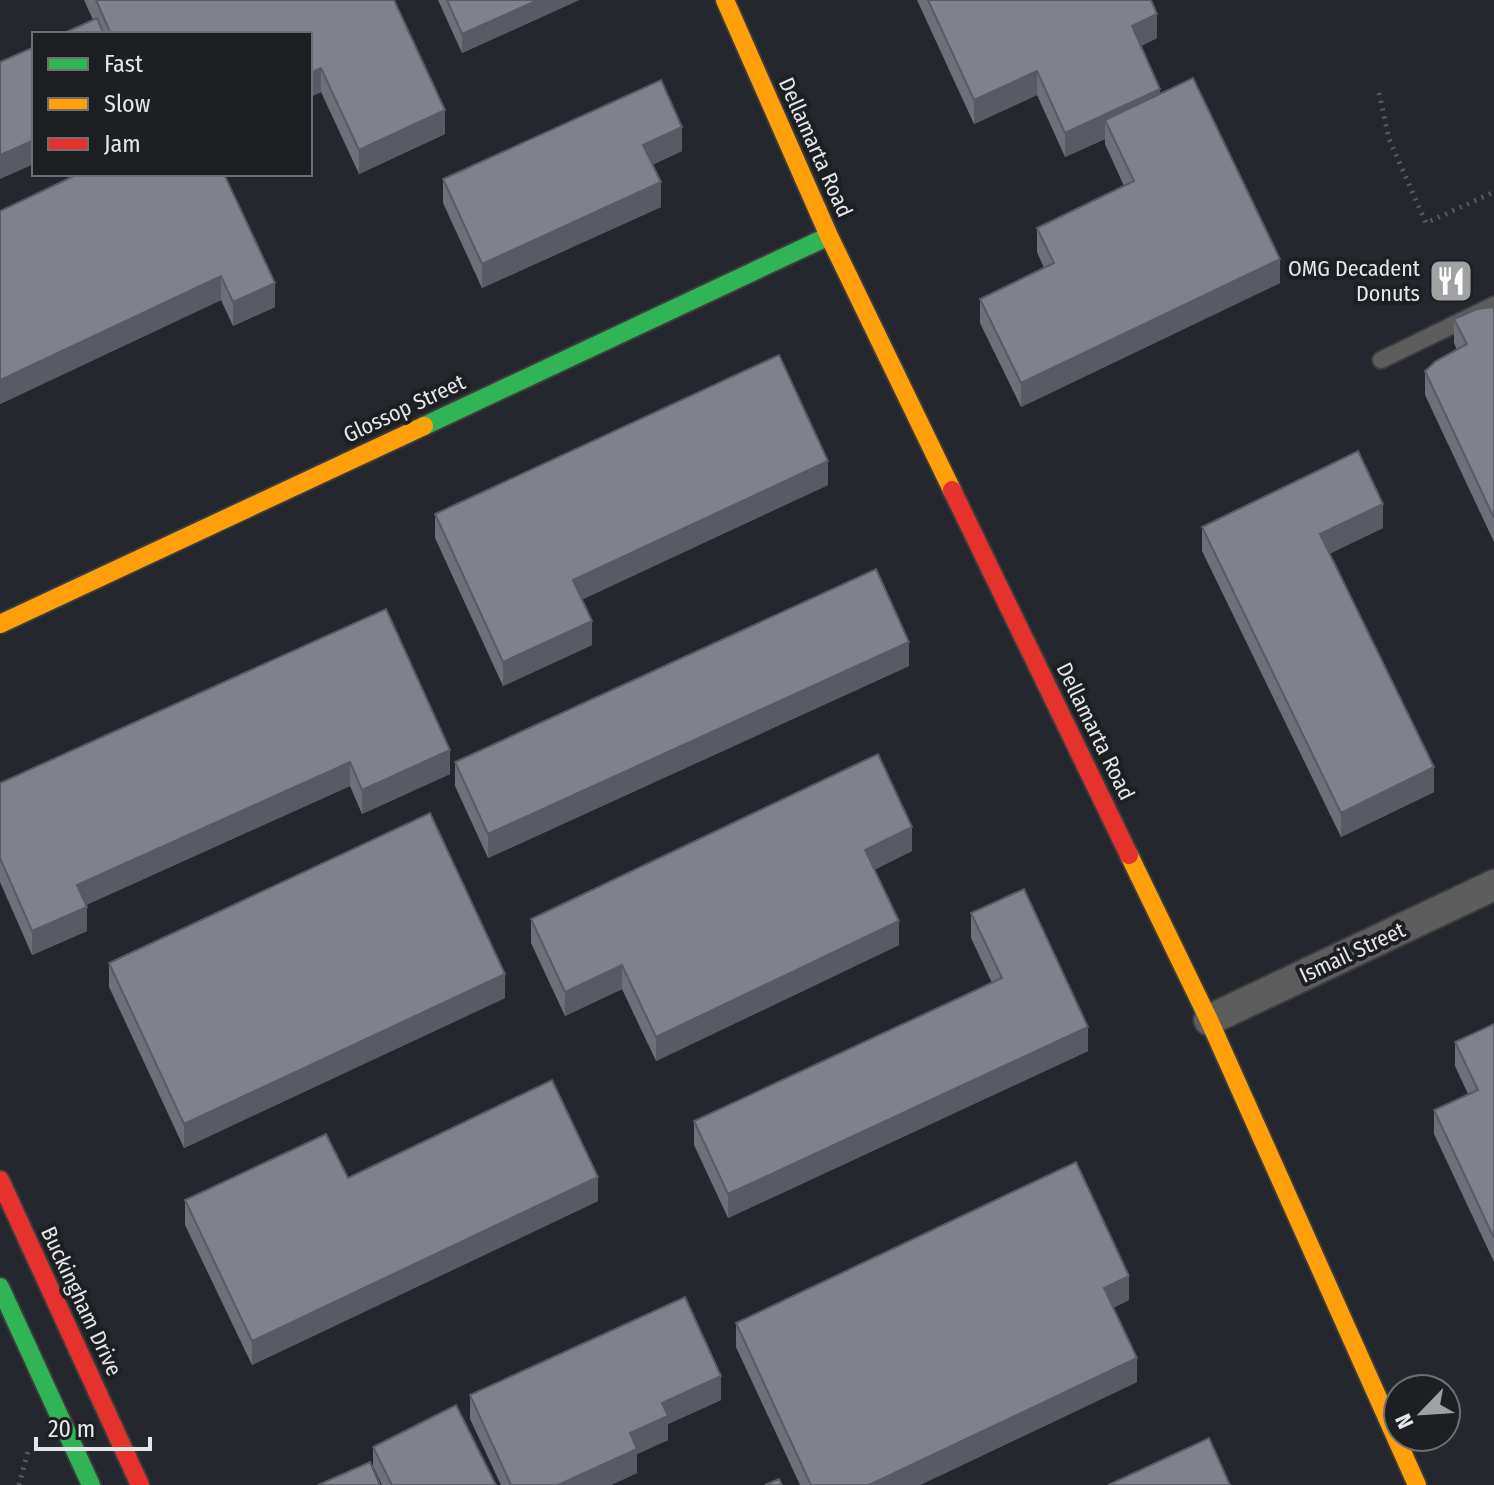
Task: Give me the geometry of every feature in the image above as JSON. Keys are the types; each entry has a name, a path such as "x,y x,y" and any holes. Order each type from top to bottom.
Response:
{"street":[{"name":"Dellamarta Road","path":"725,0 829,236 1209,1020 1417,1485"},
{"name":"Glossop Street","path":"0,624 829,236"},
{"name":"Ismail Street","path":"1209,1020 1494,885"},
{"name":"Buckingham Drive","path":"0,1180 140,1485"},
{"path":"0,1287 91,1485"}],"lane":[{"path":"1381,360 1494,305"}],"path":[{"path":"1379,93 1389,139 1426,223 1494,192"}],"shaded area":[{"path":"0,0 1494,0 1494,1485 0,1485"}],"building":[{"path":"96,0 394,0 445,110 359,150 321,68 312,72 312,32 110,32"},
{"path":"447,0 538,0 462,34"},
{"path":"928,0 1151,0 1157,14 1132,26 1160,89 1065,133 1037,71 974,100"},
{"path":"97,18 103,32 66,32"},
{"path":"32,48 32,141 0,155 0,62"},
{"path":"1193,78 1280,259 1021,383 980,299 1054,263 1037,228 1134,181 1105,120"},
{"path":"661,80 682,127 643,145 661,182 482,264 443,179"},
{"path":"74,176 225,176 275,283 233,302 221,276 0,380 0,211"},
{"path":"1494,307 1494,518 1425,371 1436,361 1467,344 1454,319 1477,309"},
{"path":"779,355 828,461 573,580 592,621 503,662 435,514"},
{"path":"1358,451 1383,504 1320,534 1434,767 1341,813 1202,527"},
{"path":"876,569 909,642 488,834 455,762"},
{"path":"386,609 450,750 362,790 350,762 77,885 87,907 32,931 0,858 0,783"},
{"path":"878,754 912,827 865,850 899,921 656,1037 622,965 565,992 531,919"},
{"path":"430,813 505,974 184,1124 109,963"},
{"path":"1024,889 1088,1027 728,1194 694,1121 1002,978 971,913"},
{"path":"1494,1024 1494,1238 1434,1110 1478,1090 1455,1042"},
{"path":"552,1080 598,1177 252,1341 185,1200 326,1134 348,1178"},
{"path":"1076,1162 1129,1276 1104,1288 1137,1358 869,1485 811,1485 736,1323"},
{"path":"685,1297 721,1376 662,1403 668,1416 630,1433 637,1449 558,1485 511,1485 470,1395"},
{"path":"456,1405 496,1485 392,1485 373,1447"},
{"path":"1209,1438 1230,1485 1108,1485"},
{"path":"370,1462 380,1485 318,1485"},
{"path":"779,1479 782,1485 765,1485"}],"traffic: fast":[{"path":"424,426 829,236"},
{"path":"0,1287 91,1485"}],"traffic: slow":[{"path":"725,0 829,236 952,490"},
{"path":"0,624 424,426"},
{"path":"1129,855 1209,1020 1417,1485"}],"traffic: jam":[{"path":"952,490 1129,855"},
{"path":"0,1180 140,1485"}],"place":[{"name":"OMG Decadent Donuts","path":"1451,281"}]}
